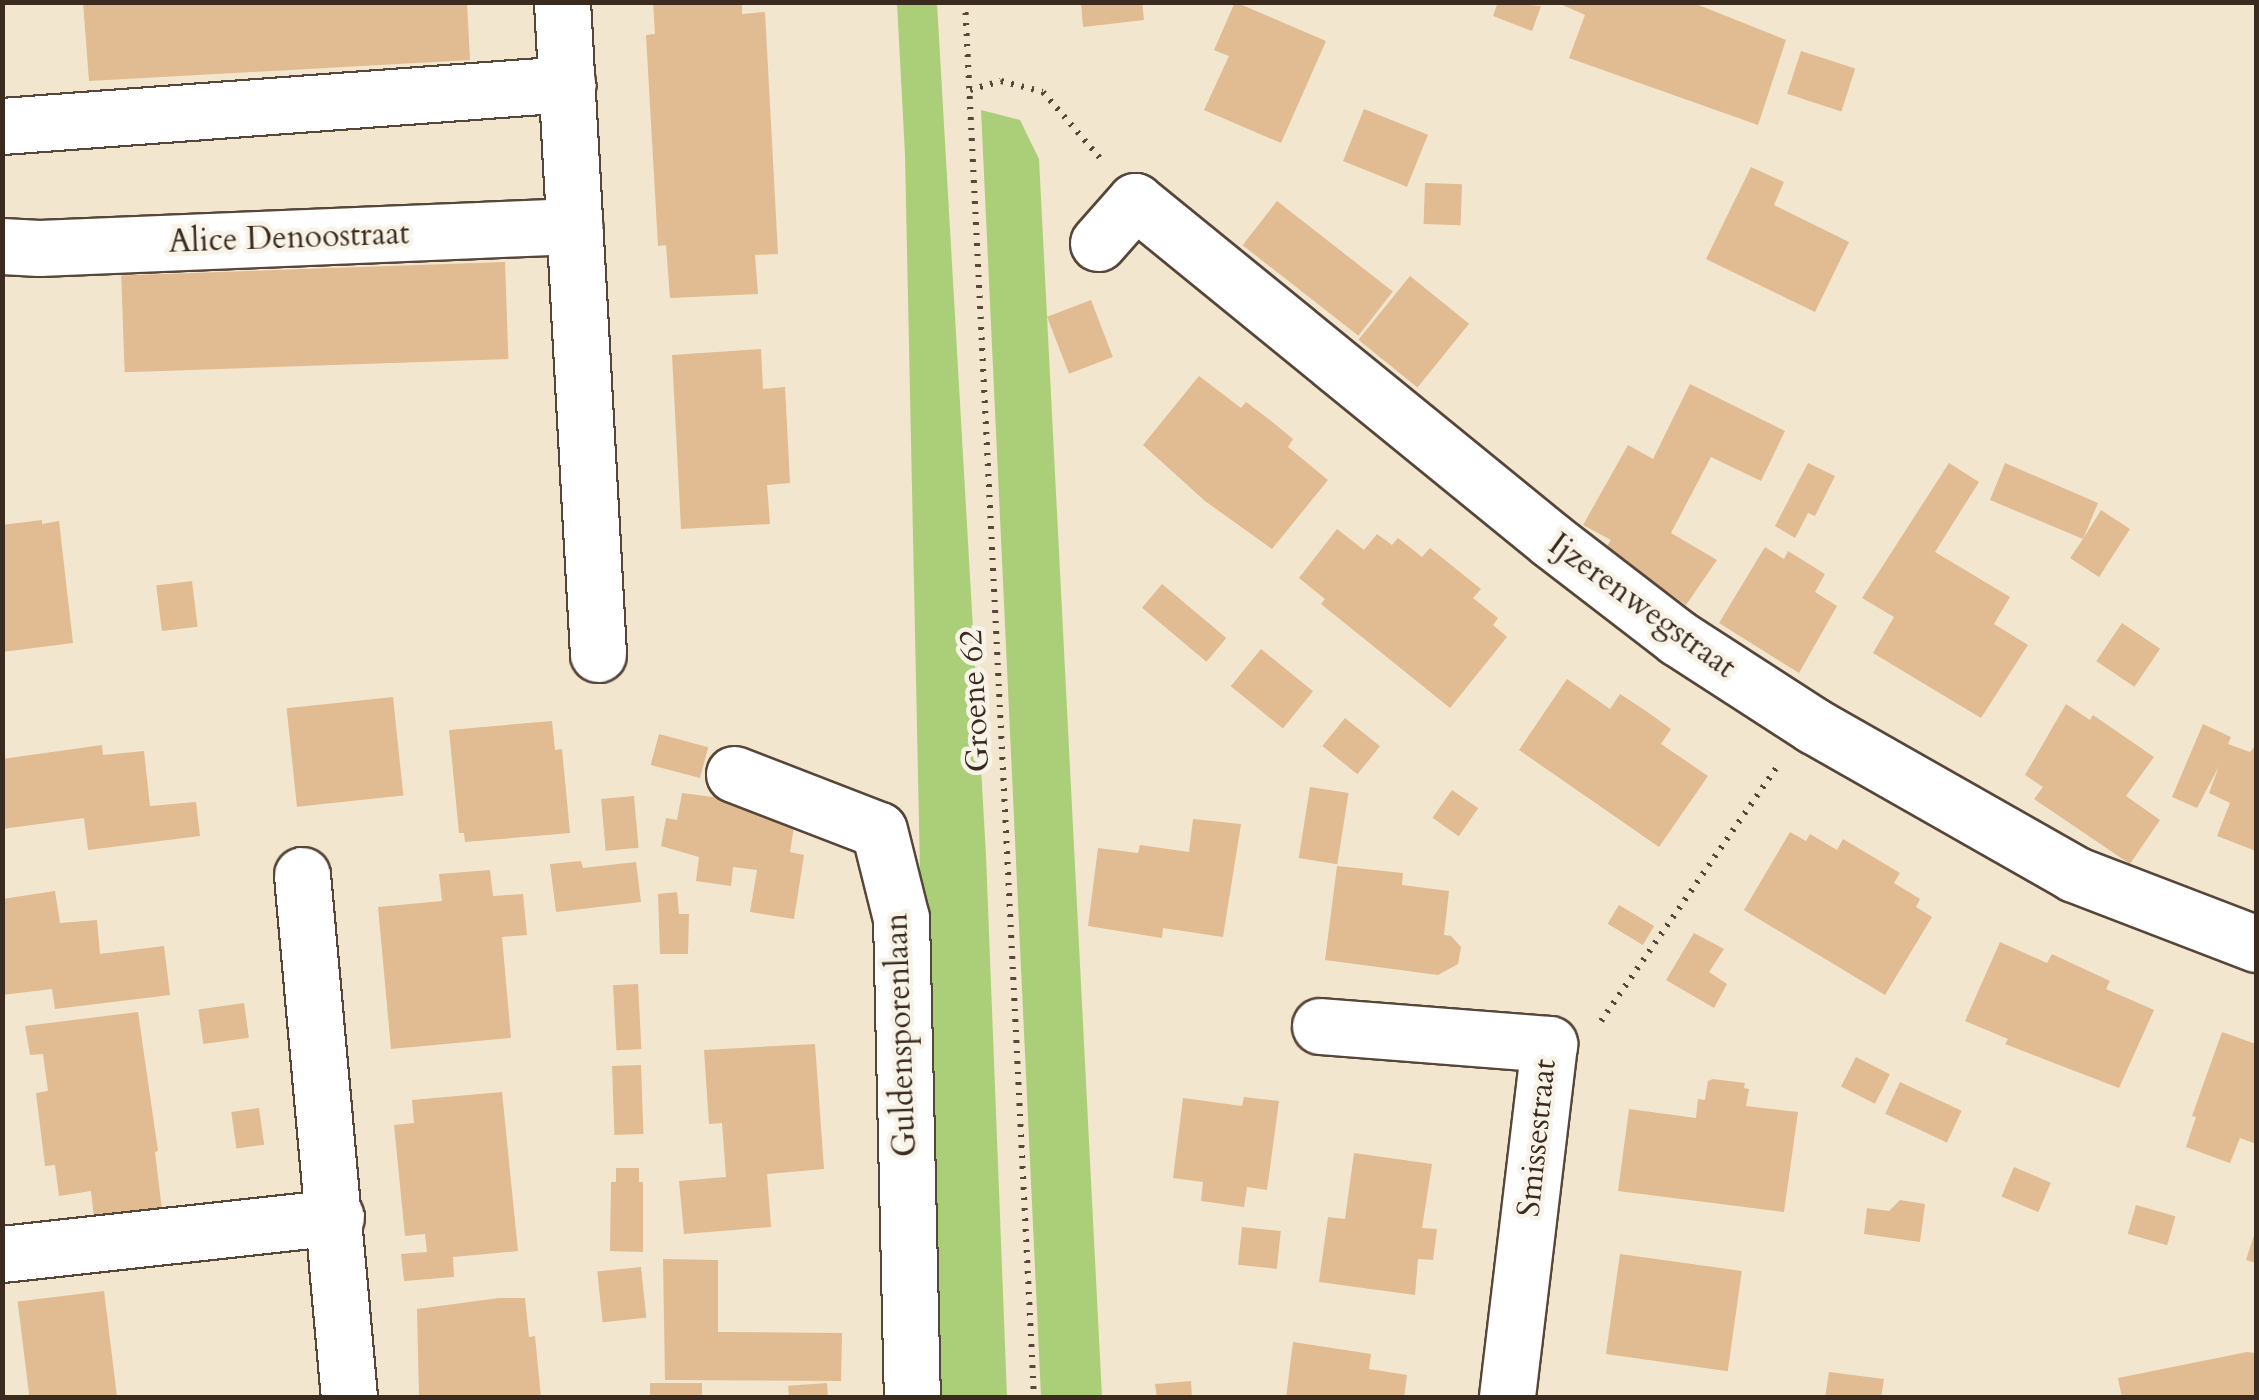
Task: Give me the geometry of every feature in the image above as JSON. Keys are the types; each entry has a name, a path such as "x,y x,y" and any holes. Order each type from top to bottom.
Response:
{"street":[{"path":"562,2 598,654"},
{"path":"2,126 567,84"},
{"path":"1098,242 1135,201"},
{"name":"Ijzerenwegstraat","path":"1135,201 1678,638 1808,722 2074,874 2256,944"},
{"name":"Alice Denoostraat","path":"2,246 39,248 575,226"},
{"name":"Guldensporenlaan","path":"734,774 880,830 900,918 912,1398"},
{"path":"302,875 336,1217 349,1398"},
{"name":"Smissestraat","path":"1320,1026 1549,1044 1508,1398"},
{"path":"2,1254 336,1217"}],"path":[{"name":"Groene 62","path":"965,2 1034,1398"},
{"path":"970,90 1000,81 1043,92 1135,201"},
{"path":"1598,1026 1808,722"}],"green space":[{"path":"897,3 937,3 986,855 1007,1397 931,1397 905,155"},
{"path":"981,110 1020,120 1039,159 1102,1397 1041,1397"}],"building":[{"path":"83,2 467,2 470,60 89,81"},
{"path":"653,2 742,2 742,14 765,12 778,254 755,255 758,294 670,298 666,245 658,246 646,35 655,34"},
{"path":"1081,2 1142,2 1144,20 1083,27"},
{"path":"1235,2 1326,41 1281,143 1204,110 1229,56 1214,50"},
{"path":"1498,2 1541,6 1532,31 1493,16"},
{"path":"1556,2 1691,2 1786,40 1758,125 1569,58 1585,15"},
{"path":"1801,51 1855,69 1841,111 1787,94"},
{"path":"1364,109 1428,135 1407,187 1343,161"},
{"path":"1751,167 1784,182 1774,205 1849,242 1815,312 1706,259"},
{"path":"1425,183 1462,184 1461,225 1424,224"},
{"path":"1277,201 1393,292 1358,336 1243,245"},
{"path":"505,262 508,359 125,372 121,275"},
{"path":"1410,276 1469,324 1417,388 1358,340"},
{"path":"1091,300 1113,357 1069,374 1047,317"},
{"path":"761,349 763,389 785,387 790,483 767,485 770,524 681,529 672,355"},
{"path":"1199,376 1241,408 1246,402 1270,420 1293,439 1288,447 1328,480 1272,549 1205,501 1143,445"},
{"path":"1690,384 1785,431 1761,481 1711,457 1671,533 1717,560 1686,605 1605,549 1611,540 1583,525 1628,445 1653,459"},
{"path":"1808,463 1835,476 1815,516 1808,513 1795,538 1775,526"},
{"path":"1949,463 1979,482 1935,552 2010,597 1994,624 2028,645 1981,718 1873,653 1894,617 1862,598"},
{"path":"2005,463 2098,503 2083,539 1990,500"},
{"path":"2101,510 2130,529 2099,577 2070,558"},
{"path":"42,520 42,524 59,521 73,643 2,652 2,525"},
{"path":"1337,529 1364,550 1377,534 1392,545 1398,538 1422,557 1430,548 1481,589 1473,598 1498,618 1493,625 1507,637 1450,708 1321,604 1325,599 1299,578"},
{"path":"1765,547 1784,559 1788,551 1825,574 1815,592 1837,606 1799,673 1719,623"},
{"path":"192,581 198,627 162,631 156,585"},
{"path":"1162,584 1226,638 1206,662 1142,608"},
{"path":"2122,623 2160,649 2134,687 2096,661"},
{"path":"1261,649 1313,691 1283,728 1231,686"},
{"path":"1567,679 1610,709 1620,694 1646,711 1671,729 1661,744 1708,776 1659,847 1519,750"},
{"path":"393,697 403,795 297,807 287,708"},
{"path":"2066,704 2090,720 2093,715 2154,757 2126,796 2160,820 2130,864 2034,799 2043,787 2025,775"},
{"path":"1345,718 1380,746 1357,774 1322,746"},
{"path":"552,721 555,750 562,749 570,833 465,842 464,833 459,833 449,730"},
{"path":"2203,724 2231,737 2228,744 2250,752 2256,745 2256,851 2217,836 2230,803 2209,793 2219,766 2197,808 2172,797"},
{"path":"659,734 708,747 700,778 651,765"},
{"path":"102,745 103,755 144,751 150,806 196,802 200,836 88,850 84,818 2,829 2,759"},
{"path":"1310,787 1349,793 1337,864 1299,858"},
{"path":"1452,790 1478,808 1459,836 1432,818"},
{"path":"682,793 797,808 790,852 804,855 794,919 750,912 757,870 733,867 731,886 696,881 699,857 661,846 666,818 677,820"},
{"path":"634,796 639,848 606,851 601,799"},
{"path":"1193,819 1241,824 1223,937 1163,928 1162,938 1088,926 1098,848 1138,853 1140,845 1189,852"},
{"path":"1790,832 1806,841 1810,834 1837,850 1843,839 1900,873 1894,883 1920,899 1916,907 1932,917 1885,995 1744,910"},
{"path":"581,861 583,868 636,862 641,902 556,912 550,864"},
{"path":"1337,866 1403,873 1402,885 1449,891 1444,935 1451,936 1461,947 1458,964 1438,975 1325,960"},
{"path":"490,870 493,896 523,894 527,935 502,937 511,1038 391,1049 378,907 442,901 439,874"},
{"path":"55,891 60,923 97,920 100,954 164,946 170,995 55,1009 52,989 2,995 2,899"},
{"path":"677,892 679,914 689,914 688,954 660,954 658,894"},
{"path":"1619,905 1654,926 1643,945 1608,924"},
{"path":"1694,933 1724,949 1709,972 1727,984 1714,1008 1666,980"},
{"path":"2000,942 2047,963 2052,954 2110,981 2106,989 2154,1010 2119,1088 2005,1044 2008,1039 1965,1021"},
{"path":"638,984 641,1049 616,1050 613,985"},
{"path":"244,1003 249,1038 203,1044 198,1009"},
{"path":"138,1012 158,1151 155,1152 162,1210 94,1218 91,1191 59,1196 55,1165 45,1166 36,1093 48,1091 43,1054 30,1055 25,1026"},
{"path":"2222,1032 2256,1044 2256,1144 2240,1138 2230,1163 2186,1147 2196,1117 2192,1116"},
{"path":"815,1044 824,1169 767,1174 771,1227 684,1234 679,1181 726,1177 722,1123 709,1124 704,1050"},
{"path":"1856,1057 1890,1074 1875,1104 1841,1086"},
{"path":"641,1065 643,1134 614,1135 612,1066"},
{"path":"1708,1081 1745,1083 1744,1088 1749,1089 1746,1106 1798,1112 1784,1212 1618,1191 1629,1109 1696,1118 1698,1099 1705,1100"},
{"path":"1900,1082 1962,1111 1947,1142 1885,1114"},
{"path":"502,1092 518,1251 453,1257 454,1277 404,1281 401,1254 427,1252 425,1234 405,1236 394,1125 414,1123 412,1100"},
{"path":"1244,1097 1279,1101 1267,1190 1247,1187 1244,1207 1201,1201 1203,1182 1173,1178 1183,1098 1242,1106"},
{"path":"259,1108 264,1145 236,1149 231,1112"},
{"path":"1354,1153 1432,1164 1422,1228 1437,1229 1433,1260 1418,1259 1415,1295 1319,1282 1328,1217 1345,1219"},
{"path":"2014,1167 2051,1183 2038,1212 2001,1196"},
{"path":"616,1168 639,1168 639,1182 643,1182 643,1252 610,1251 611,1182 616,1182"},
{"path":"1900,1200 1925,1204 1920,1242 1864,1234 1867,1208 1889,1211"},
{"path":"2136,1205 2175,1216 2167,1245 2128,1234"},
{"path":"1242,1227 1281,1231 1277,1269 1238,1265"},
{"path":"2256,1229 2256,1263 2246,1260"},
{"path":"1620,1254 1742,1271 1728,1371 1606,1354"},
{"path":"663,1259 718,1260 718,1332 842,1333 841,1381 665,1380"},
{"path":"641,1267 646,1318 603,1322 597,1272"},
{"path":"104,1291 117,1398 29,1398 18,1302"},
{"path":"525,1298 529,1337 535,1336 541,1398 419,1398 417,1309"},
{"path":"1293,1342 1371,1354 1369,1369 1407,1375 1404,1398 1286,1398"},
{"path":"2256,1353 2256,1398 2122,1398 2118,1378"},
{"path":"1829,1372 1884,1379 1881,1398 1825,1398"},
{"path":"1191,1381 1192,1398 1157,1398 1155,1384"},
{"path":"650,1383 702,1383 702,1398 650,1398"},
{"path":"827,1383 828,1398 789,1398 788,1386"}]}
